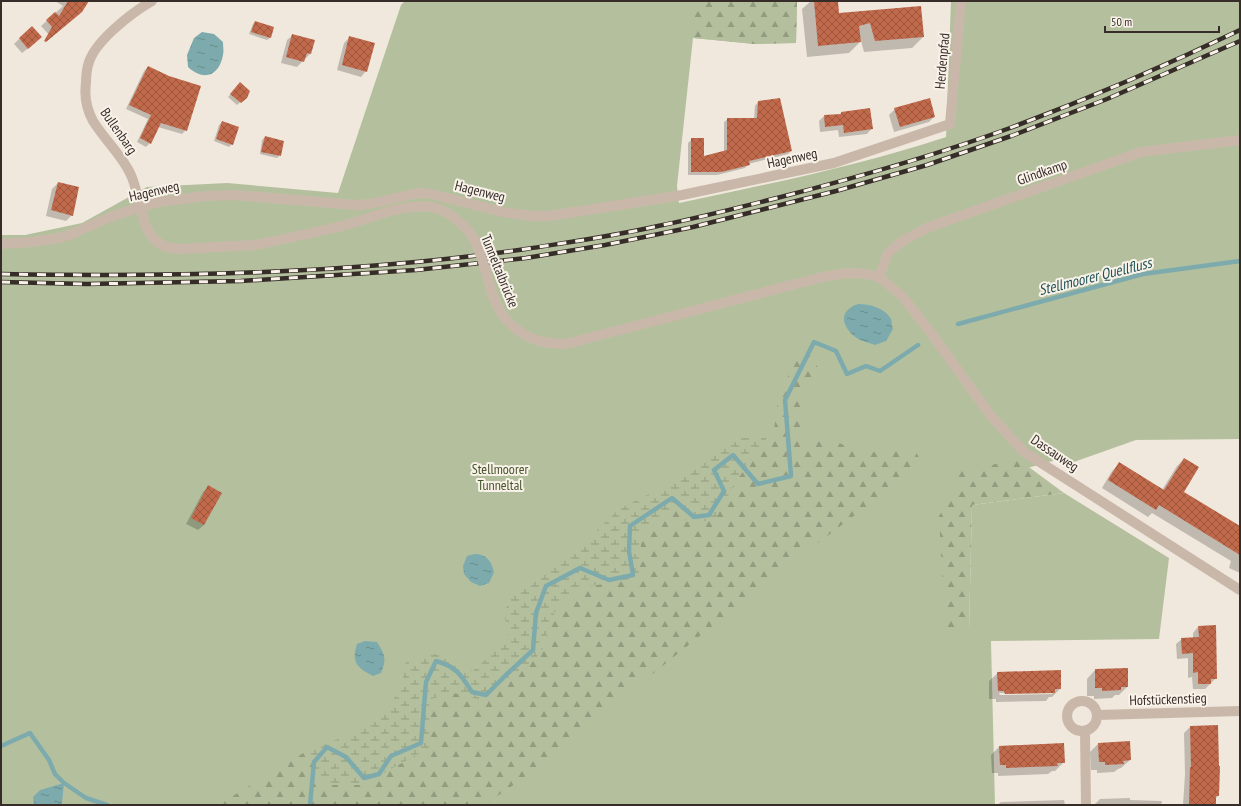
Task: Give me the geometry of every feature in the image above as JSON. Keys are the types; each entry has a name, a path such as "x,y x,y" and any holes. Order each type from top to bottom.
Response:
{"street":[{"name":"Bullenbarg","path":"141,207 137,187 130,172 124,162 110,146 85,105 85,90 90,60 100,45 123,21 152,1"},
{"name":"Herdenpfad","path":"950,124 961,1"},
{"name":"Hagenweg","path":"1,244 32,242 66,236 110,217 141,207 175,199 206,196 234,195 356,205 370,204 418,193 431,194 503,212 531,216 550,216 682,194 834,164 950,124"},
{"name":"Glindkamp","path":"879,277 888,253 902,241 929,227 1141,152 1240,140"},
{"name":"Tunneltalbrücke","path":"141,207 146,226 153,238 166,247 193,249 256,245 335,228 400,210 421,207 439,209 453,217 472,235 485,267 493,297 502,316 519,332 529,338 540,342 554,344 566,344 822,277 847,273 866,274 879,277"},
{"name":"Dassauweg","path":"879,277 902,296 931,333 991,416 1024,452 1240,590"},
{"path":"1078,701 1087,702 1095,708 1097,715 1094,725 1085,731 1075,730 1068,722 1067,713 1070,705 1078,701"},
{"name":"Hofstückenstieg","path":"1097,715 1240,711"},
{"path":"1085,731 1086,805"}],"green space":[{"name":"Stellmoorer Tunneltal","path":"405,1 797,1 796,43 755,44 693,38 677,186 679,203 847,166 946,137 951,1 1240,1 1240,439 1136,440 1071,463 1063,458 968,485 969,631 972,505 1064,493 1169,558 1159,639 991,641 995,805 1,805 1,235 25,235 82,223 147,187 227,183 338,193 401,5"},
{"path":"696,1 797,1 796,43 755,44 693,38"},
{"path":"803,347 819,369 806,382 801,403 800,439 823,437 866,453 913,447 923,464 782,570 518,782 484,805 218,805 305,752 326,785 431,699 455,693 485,701 541,653 555,611 584,587 639,578 641,535 674,508 716,518 736,481 774,429 779,394"},
{"path":"741,438 767,438 736,481 716,518 690,525 674,508 641,535 639,578 584,587 555,611 541,653 485,701 455,693 431,699 429,748 362,785 326,785 305,752 356,732 388,710 402,684 406,661 431,653 453,659 473,671 509,638 504,613 513,591 538,577 577,550 619,509 681,478"},
{"path":"1018,459 1064,493 972,505 969,631 945,631 939,516 956,487 956,469 991,465"}],"water":[{"path":"202,32 214,34 223,42 223,55 218,68 214,72 205,75 199,74 188,67 187,55 194,38"},
{"path":"858,304 877,307 888,315 891,319 893,329 886,341 875,345 860,340 848,330 844,321 844,316 850,308"},
{"path":"474,554 482,555 488,559 494,572 489,583 480,586 471,582 464,574 463,566 467,556"},
{"path":"365,641 377,642 384,657 384,664 381,673 373,676 359,667 355,660 355,650 357,644"},
{"path":"64,783 61,805 34,805 33,797 40,790"}],"building":[{"path":"68,1 89,1 82,12 46,42 44,41 52,27 46,20 55,12 59,16"},
{"path":"814,1 838,1 839,13 921,6 924,37 875,41 870,23 859,26 861,42 818,46"},
{"path":"255,21 274,27 271,38 251,32"},
{"path":"32,26 42,37 28,49 19,38"},
{"path":"292,34 315,40 311,54 307,53 304,62 286,57"},
{"path":"349,36 375,43 367,72 342,65"},
{"path":"148,66 169,76 201,86 187,131 161,123 151,144 140,138 151,115 129,105"},
{"path":"240,82 250,91 247,98 241,103 230,94"},
{"path":"780,98 792,151 749,161 750,165 721,172 691,172 691,138 704,138 704,156 727,150 727,118 757,118 758,101"},
{"path":"930,98 935,117 900,127 894,108"},
{"path":"870,108 873,129 844,133 843,125 825,127 824,115 841,114 841,112"},
{"path":"222,121 239,127 233,145 216,139"},
{"path":"265,136 284,141 281,156 261,152"},
{"path":"58,182 79,187 73,216 51,210"},
{"path":"1184,458 1199,467 1184,492 1240,526 1240,555 1159,505 1156,510 1108,480 1119,462 1164,490"},
{"path":"208,485 222,493 204,525 191,518"},
{"path":"1216,625 1217,679 1211,679 1211,684 1198,684 1198,672 1193,673 1193,653 1182,654 1181,638 1199,637 1198,626"},
{"path":"1128,668 1128,687 1121,687 1121,690 1102,691 1102,688 1095,688 1095,669"},
{"path":"1061,670 1061,689 1055,689 1055,693 1005,694 1004,691 998,691 997,672"},
{"path":"1218,725 1220,766 1219,796 1216,796 1216,805 1189,805 1191,767 1190,726"},
{"path":"1130,741 1131,760 1123,761 1124,764 1105,765 1105,762 1099,762 1098,743"},
{"path":"1064,743 1065,763 1057,763 1058,766 1006,768 1006,765 1000,765 999,746"}],"waterway":[{"name":"Stellmoorer Quellfluss","path":"958,324 1143,274 1240,261"},
{"name":"Stellmoorer Quellfluss","path":"310,805 314,762 327,747 346,757 364,778 379,774 391,756 421,743 426,682 436,661 443,663 458,672 472,692 486,695 533,650 536,613 546,586 580,568 609,580 633,575 629,551 630,526 672,498 694,517 709,515 724,491 714,470 733,455 758,484 791,476 785,400 814,342 836,351 847,374 866,366 880,371 918,345"},
{"name":"Stellmoorer Quellfluss","path":"1,746 30,733 49,760 55,774 64,783 86,798 107,805"}],"railway":[{"path":"1,274 198,274 330,269 461,257 526,249 625,233 777,198 952,148 1010,128 1097,94 1240,30"},
{"path":"1,282 87,284 241,281 416,270 526,258 605,245 693,227 836,191 927,165 1011,136 1107,99 1240,41"}]}
